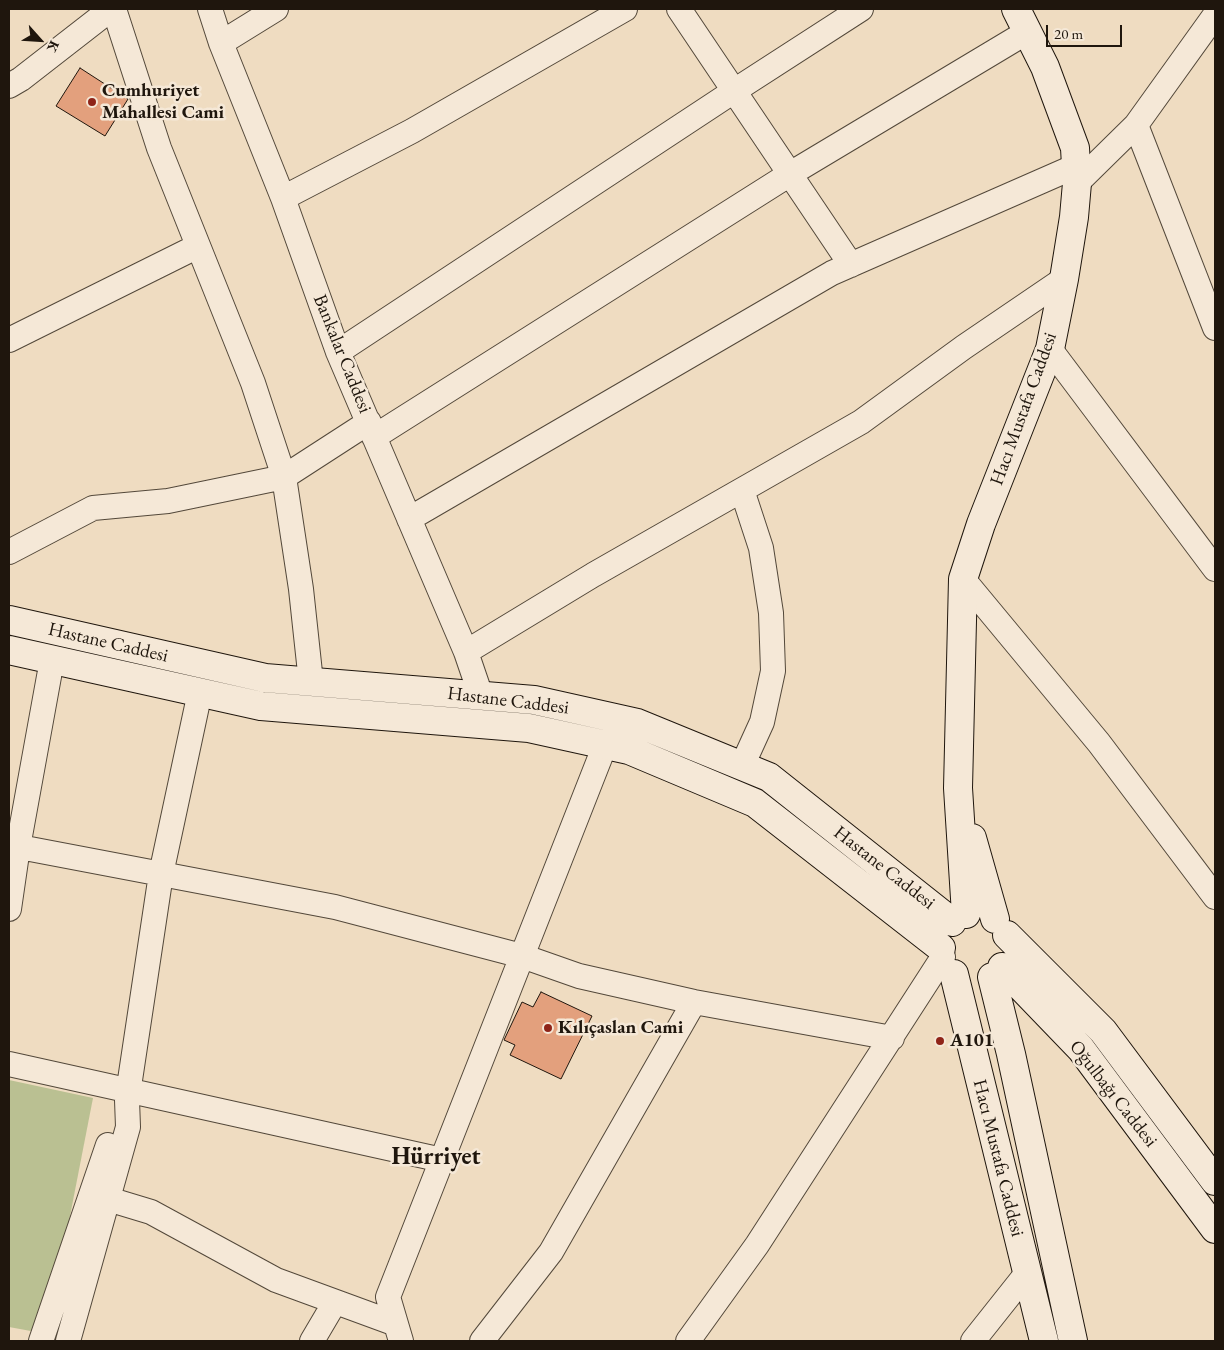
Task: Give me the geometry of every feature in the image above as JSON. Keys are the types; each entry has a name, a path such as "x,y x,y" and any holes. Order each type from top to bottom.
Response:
{"street":[{"path":"9,86 21,79 112,9 159,148 253,383 284,477 301,589 311,682"},
{"name":"Bankalar Caddesi","path":"210,9 221,43 283,198 338,352 466,652 481,696"},
{"path":"221,43 276,9"},
{"path":"283,198 412,131 625,9"},
{"path":"679,9 851,265"},
{"path":"338,352 861,9"},
{"path":"409,519 824,278 851,265 1076,175 1136,125 1215,14"},
{"path":"9,552 92,508 168,501 284,477 372,429 790,174 1022,20"},
{"name":"Hacı Mustafa Caddesi","path":"958,788 963,580 981,524 1050,349 1074,217 1075,148 1045,67 1022,20"},
{"path":"1136,125 1215,328"},
{"path":"9,340 198,246"},
{"path":"466,652 593,575 861,422 964,347 1064,279"},
{"path":"1050,349 1215,569"},
{"path":"742,490 761,548 771,613 773,671 762,722 742,766"},
{"path":"963,580 1099,743 1215,897"},
{"name":"Hastane Caddesi","path":"9,620 265,678 534,700 637,722 769,777 959,918"},
{"name":"Hastane Caddesi","path":"9,650 261,706 529,728 629,750 755,803 946,960"},
{"path":"9,909 14,846 52,660"},
{"path":"68,1341 128,1127 128,1095 161,874 200,692"},
{"path":"398,1333 388,1297 605,745"},
{"path":"958,788 959,918"},
{"path":"958,788 1001,927 1009,946 1008,957 997,972 982,980 972,981 963,979 946,960 942,938 946,929 959,918 976,913 986,914 1001,927"},
{"path":"14,846 335,907 522,956 579,976 694,1002 892,1038"},
{"name":"Oğulbağı Caddesi","path":"1001,927 1103,1031 1215,1181"},
{"path":"688,1341 757,1245 892,1038 946,960"},
{"name":"Hacı Mustafa Caddesi","path":"946,960 1044,1341"},
{"name":"Hacı Mustafa Caddesi","path":"997,972 1012,1054 1073,1341"},
{"name":"Oğulbağı Caddesi","path":"997,972 1081,1049 1215,1229"},
{"path":"482,1341 550,1252 694,1002"},
{"path":"9,1064 128,1095 442,1160"},
{"path":"41,1341 116,1123 128,1095"},
{"path":"108,1199 151,1212 276,1280 335,1302 398,1333"},
{"path":"973,1341 1027,1274"},
{"path":"312,1341 335,1302"}],"green space":[{"path":"9,1080 93,1098 47,1334 9,1327"}],"building":[{"name":"Cumhuriyet Mahallesi Cami","path":"80,68 128,99 105,136 56,106"},
{"name":"Kılıçaslan Cami","path":"541,992 592,1016 561,1079 510,1055 515,1045 504,1040 522,1002 533,1007"}],"place":[{"name":"Cumhuriyet Mahallesi Cami","path":"92,102"},
{"name":"Kılıçaslan Cami","path":"548,1028"},
{"name":"A101","path":"940,1041"}],"district":[{"name":"Hürriyet","path":"436,1157"}]}
